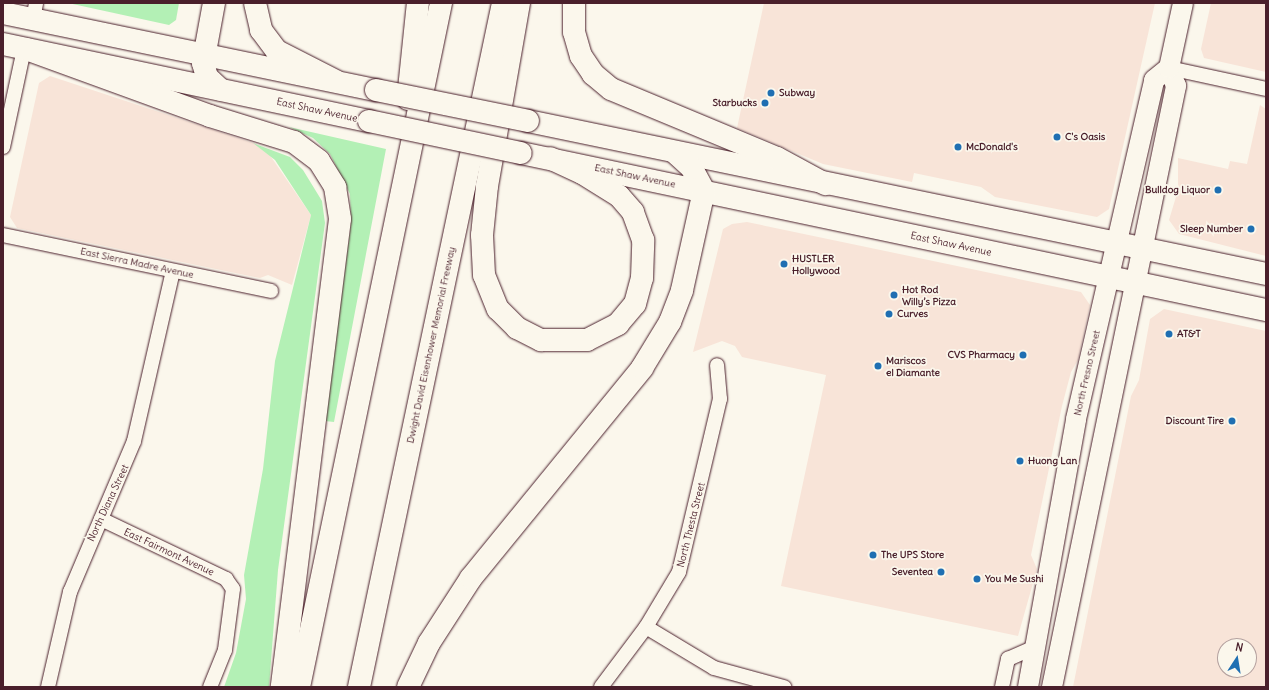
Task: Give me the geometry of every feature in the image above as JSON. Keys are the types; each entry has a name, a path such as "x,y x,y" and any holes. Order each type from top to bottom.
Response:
{"main road":[{"path":"214,3 203,53 207,77 221,90"},
{"path":"255,3 261,30 277,51 336,81"},
{"path":"341,489 379,248 406,113 418,3"},
{"path":"299,687 441,3"},
{"name":"Dwight David Eisenhower Memorial Freeway","path":"359,687 503,3"},
{"path":"519,3 483,214 484,275 498,309 517,328 541,340 587,340 618,324 635,304 642,278 643,240 632,212 619,196 582,173 550,158"},
{"path":"574,3 574,32 581,56 593,74 612,89 778,158 825,184"},
{"path":"1052,687 1137,283 1176,86 1169,68 1183,3"},
{"path":"3,28 22,30 34,11"},
{"path":"3,13 34,11 203,53 376,90 1266,274"},
{"path":"18,47 44,37 87,45 203,53"},
{"path":"18,47 210,116 294,142 319,161 335,187 340,219 282,687"},
{"name":"East Shaw Avenue","path":"18,47 1266,310"},
{"name":"North Fresno Street","path":"1028,687 1073,433 1118,243 1154,80 1169,68"},
{"path":"408,687 442,622 471,578 605,414 662,337 682,290 704,191 692,168 674,152"},
{"path":"1053,546 1062,557 1054,618 1062,636"}],"street":[{"path":"3,147 18,47"},
{"path":"1169,68 1266,89"},
{"name":"East Sierra Madre Avenue","path":"3,235 271,291"},
{"name":"North Diana Street","path":"48,687 70,592 101,519 121,478 143,411 173,271"},
{"name":"North Thesta Street","path":"600,687 646,627 668,594 687,550 720,399 717,365"},
{"name":"East Fairmont Avenue","path":"101,519 226,578 233,589 225,650 210,687"},
{"path":"646,627 714,668 784,687"},
{"path":"1002,687 1008,659 1035,647"}],"shaded area":[{"path":"764,3 1155,3 1109,209 1097,217 995,197 981,187 914,173 912,182 823,164 737,128"},
{"path":"1211,3 1266,3 1266,72 1204,58 1201,49"},
{"path":"50,76 253,143 267,151 311,215 292,285 268,275 260,278 17,228 10,217 39,83"},
{"path":"1260,105 1266,109 1266,256 1179,234 1169,220 1178,190 1178,158 1228,169 1230,161 1247,164"},
{"path":"747,222 1081,292 1090,305 1078,360 1071,372 1062,406 1031,555 1037,569 1018,636 781,586 826,375 742,357 735,346 722,341 693,352 723,229 732,224"},
{"path":"1164,309 1266,331 1266,687 1073,687 1131,396 1139,380 1150,319"}],"green space":[{"path":"68,3 179,3 176,20 169,25"},
{"path":"289,127 386,149 334,422 325,421 351,223 350,194 330,154 313,138"},
{"path":"253,143 290,157 303,170 322,201 325,223 278,570 269,687 224,687 236,653 246,599 244,575 263,469 275,361 311,215 275,160"}],"place":[{"name":"Subway","path":"771,93"},
{"name":"Starbucks","path":"765,103"},
{"name":"C's Oasis","path":"1057,137"},
{"name":"McDonald's","path":"958,147"},
{"name":"Bulldog Liquor","path":"1218,190"},
{"name":"Sleep Number","path":"1251,229"},
{"name":"HUSTLER Hollywood","path":"784,264"},
{"name":"Hot Rod Willy’s Pizza","path":"894,295"},
{"name":"Curves","path":"889,314"},
{"name":"AT&T","path":"1169,334"},
{"name":"CVS Pharmacy","path":"1023,355"},
{"name":"Mariscos el Diamante","path":"878,366"},
{"name":"Discount Tire","path":"1232,421"},
{"name":"Huong Lan","path":"1020,461"},
{"name":"The UPS Store","path":"873,555"},
{"name":"Seventea","path":"941,572"},
{"name":"You Me Sushi","path":"977,579"}]}
